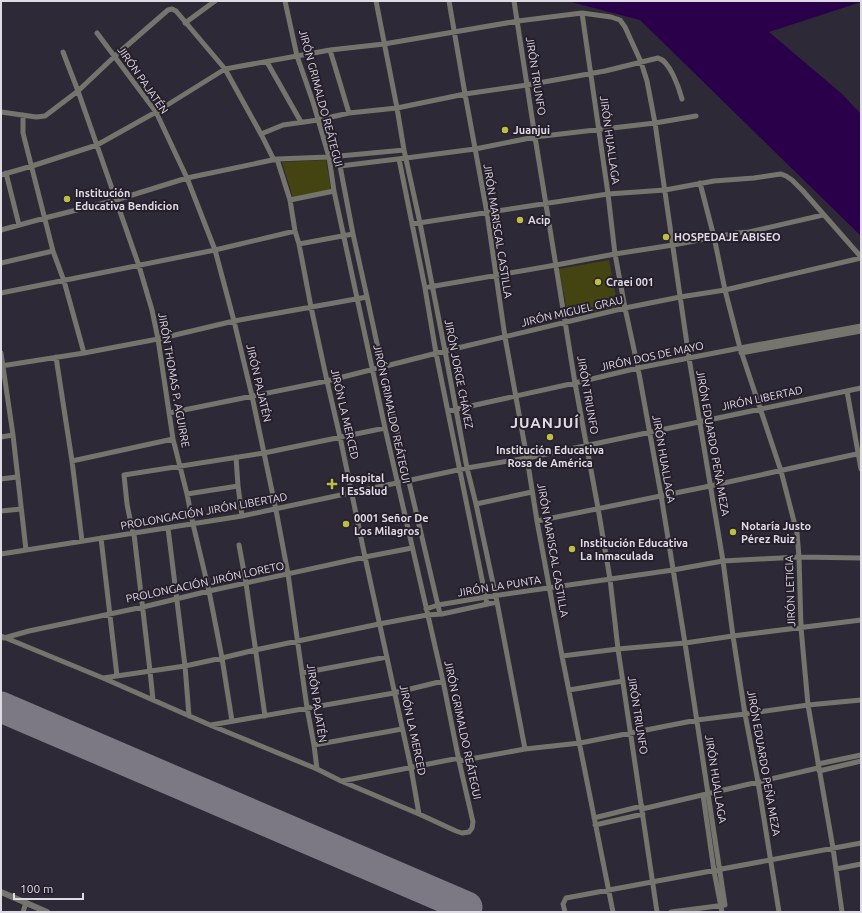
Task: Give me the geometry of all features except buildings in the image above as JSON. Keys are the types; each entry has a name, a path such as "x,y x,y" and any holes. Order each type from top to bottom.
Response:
{"street":[{"path":"185,23 215,1"},
{"name":"JIRÓN GRIMALDO REÁTEGUI","path":"285,1 297,56 318,120 328,157 372,370 443,681 473,822 472,828 469,832 462,833 419,814"},
{"name":"JIRÓN JORGE CHÁVEZ","path":"376,1 467,468 496,599 525,749"},
{"name":"JIRÓN MARISCAL CASTILLA","path":"449,1 487,213 505,337 549,588 613,912"},
{"name":"JIRÓN TRIUNFO","path":"514,1 575,383 610,579 618,648 657,912"},
{"name":"JIRÓN LA MERCED","path":"115,56 168,10 172,9 176,11 225,69 275,160 290,200 295,231 300,244 311,307 411,768 419,814"},
{"path":"19,225 4,174 97,145 156,112 225,69 330,50 384,44 518,21 582,13"},
{"name":"JIRÓN EDUARDO PEÑA MEZA","path":"582,13 611,17 620,20 625,27 641,62 647,81 655,123 699,422 723,561 745,714 780,912"},
{"name":"JIRÓN HUALLAGA","path":"582,13 608,194 615,254 650,432 697,720 717,870 724,905 721,905 722,912"},
{"name":"JIRÓN PAJATÉN","path":"97,33 156,112 187,178 215,250 252,396 276,510 288,574 317,769"},
{"path":"330,50 348,113"},
{"name":"JIRÓN THOMAS P. AGUIRRE","path":"63,52 116,200 152,310 174,439 222,658 232,721"},
{"path":"1,112 36,117 45,116 78,91 115,56"},
{"path":"261,134 283,125 318,120 348,113 397,108 465,94 527,85 604,71 654,58 661,58 669,67 682,99"},
{"path":"267,62 301,122"},
{"path":"23,115 23,133 53,251 64,281 84,353"},
{"path":"328,157 332,158 340,166 475,149 535,137 655,123 696,116"},
{"path":"1,230 116,200 187,178 275,160 404,150"},
{"name":"JIRÓN JORGE CHÁVEZ","path":"399,159 425,288 436,353 487,604"},
{"name":"JIRÓN GRIMALDO REÁTEGUI","path":"340,166 382,367 440,614"},
{"path":"412,224 608,194 665,190 714,181 781,174 792,180 803,191 861,257"},
{"name":"JIRÓN LETICIA","path":"700,183 714,237 725,290 741,350 782,471 797,534 801,628 808,705 833,848 842,912"},
{"path":"290,200 334,191"},
{"path":"425,288 749,232 824,215"},
{"path":"1,293 215,250 295,231"},
{"path":"300,244 353,234"},
{"path":"1,263 53,251"},
{"name":"JIRÓN MIGUEL GRAU","path":"169,412 327,381 436,353 625,308 725,290 861,257"},
{"path":"2,366 84,353 158,339 234,321 367,297"},
{"name":"JIRÓN DOS DE MAYO","path":"741,350 861,326"},
{"name":"JIRÓN DOS DE MAYO","path":"448,411 689,358 861,331"},
{"path":"1,354 13,435 26,550"},
{"path":"56,357 72,461 82,541"},
{"name":"JIRÓN LIBERTAD","path":"409,481 467,468 527,458 861,388"},
{"path":"847,391 861,469"},
{"path":"153,700 143,607 124,475 264,453 385,428"},
{"path":"1,437 13,435"},
{"path":"72,461 174,439"},
{"path":"537,521 782,471 859,453"},
{"path":"236,457 242,516"},
{"path":"1,479 17,477"},
{"name":"PROLONGACIÓN JIRÓN LIBERTAD","path":"1,554 276,510 409,481"},
{"path":"187,494 238,486"},
{"path":"476,504 532,492"},
{"path":"1,512 22,509"},
{"path":"168,528 189,716"},
{"path":"101,538 117,676"},
{"path":"239,545 246,583 265,716"},
{"name":"PROLONGACIÓN JIRÓN LORETO","path":"2,637 412,548"},
{"name":"JIRÓN LA PUNTA","path":"427,612 440,614 461,611 487,604 496,599 549,588 673,570 723,561 799,557 861,558"},
{"name":"JIRÓN LA PUNTA","path":"427,612 438,606 486,597 496,599"},
{"path":"103,678 184,666 379,624 427,612"},
{"path":"562,656 618,648 685,643 861,620"},
{"path":"2,637 103,678 419,814"},
{"path":"302,673 387,657"},
{"path":"569,690 623,680"},
{"path":"210,725 394,693 443,681"},
{"path":"341,781 525,749 580,743 697,720 808,705 861,700"},
{"path":"314,745 402,729"},
{"path":"818,768 861,754"},
{"path":"595,825 642,810 706,794 818,768 861,761"},
{"path":"594,818 642,810"},
{"path":"565,912 564,904 566,898 861,843"},
{"path":"836,869 861,864"},
{"path":"1,892 47,912"},
{"path":"23,912 26,903"},
{"path":"671,912 721,905"}],"shaded area":[{"path":"567,1 861,1 769,32 842,94 861,114 861,236 640,20"},
{"path":"326,160 331,190 293,198 282,162"},
{"path":"609,260 618,307 568,316 559,269"}],"runway":[{"path":"1,707 467,907"}],"place":[{"name":"Juanjui","path":"505,130"},
{"name":"Institución Educativa Bendicion","path":"67,199"},
{"name":"Acip","path":"520,220"},
{"name":"HOSPEDAJE ABISEO","path":"666,237"},
{"name":"Craei 001","path":"598,282"},
{"name":"Institución Educativa Rosa de América","path":"550,437"},
{"name":"Hospital I EsSalud","path":"332,484"},
{"name":"0001 Señor De Los Milagros","path":"346,524"},
{"name":"Notaría Justo Pérez Ruiz","path":"733,532"},
{"name":"Institución Educativa La Inmaculada","path":"572,549"}],"district":[{"name":"JUANJUÍ","path":"545,422"}]}
